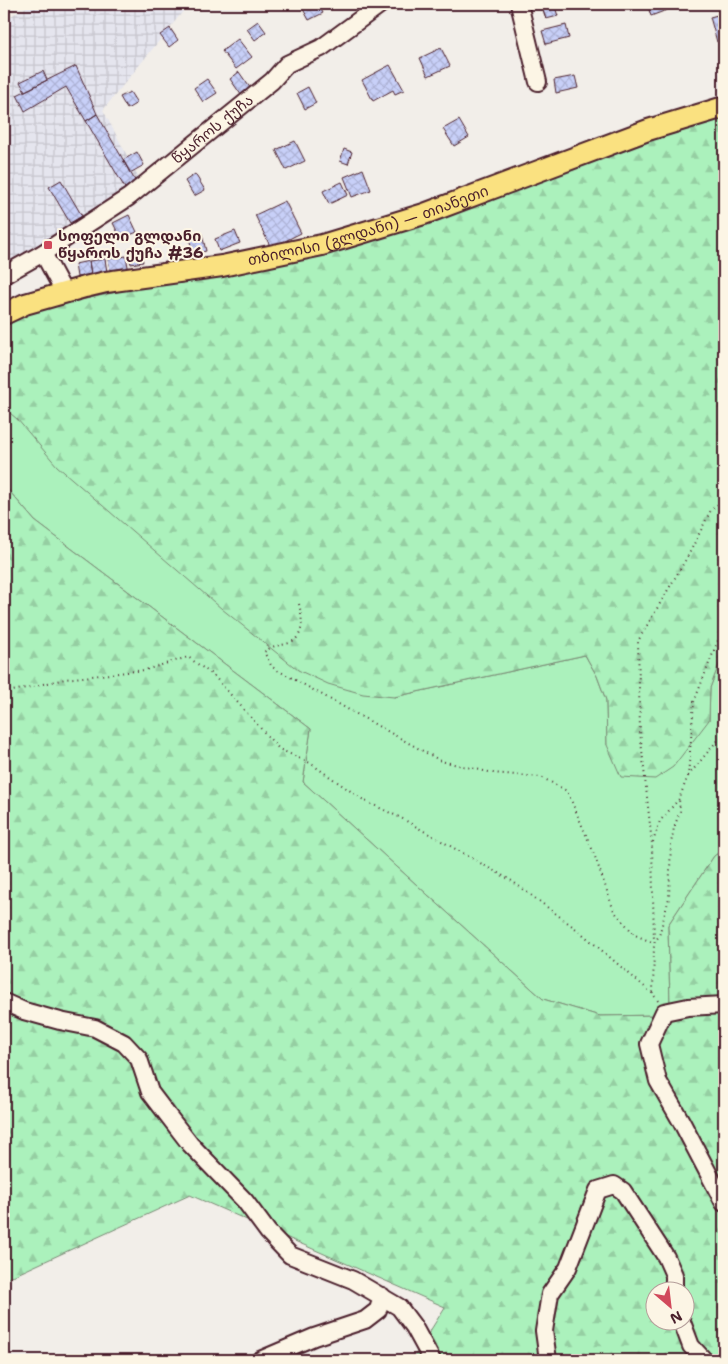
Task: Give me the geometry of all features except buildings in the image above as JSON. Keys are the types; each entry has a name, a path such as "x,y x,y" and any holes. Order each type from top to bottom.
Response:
{"main road":[{"name":"თბილისი (გლდანი) — თიანეთი","path":"4,314 25,304 106,282 215,267 322,245 424,214 648,130 724,107"}],"street":[{"name":"წყაროს ქუჩა","path":"4,274 42,253 129,198 272,81 287,64 321,48 381,4"},
{"path":"519,4 538,82"},
{"path":"42,253 64,292"},
{"path":"4,1002 24,1011 95,1028 124,1043 139,1059 150,1092 190,1144 245,1201 268,1232 290,1255 353,1280 399,1307 414,1327 432,1360"},
{"path":"724,1005 688,1007 664,1012 649,1044 658,1081 724,1203"},
{"path":"548,1360 544,1332 550,1294 568,1268 598,1190 614,1185 622,1190 666,1256 674,1275 674,1282"},
{"path":"260,1360 314,1337 364,1320 378,1310 382,1296"},
{"path":"686,1332 691,1346 704,1360"}],"path":[{"path":"4,8 14,4"},
{"path":"653,994 652,844 640,731 638,641 690,554 711,510 724,499"},
{"path":"299,604 303,621 299,635 291,642 273,645 264,652 272,666 441,761 494,773 541,777 567,791 593,851 614,911 635,935 654,943"},
{"path":"652,844 660,822 679,799 688,776 694,702 724,625"},
{"path":"4,693 65,679 145,670 188,657 214,676 279,749 310,763 365,801 401,818 512,881 580,931 653,994 664,1012"},
{"path":"688,776 716,742 724,737"},
{"path":"654,943 659,936 669,898 671,843 680,811 679,799"}],"shaded area":[{"path":"32,4 189,4 103,110 142,184 4,282 4,20"}],"green space":[{"path":"724,115 724,651 710,688 709,720 673,767 655,779 621,777 607,745 606,700 597,676 585,655 394,697 363,694 328,684 298,670 222,609 57,466 17,419 4,408 4,324 33,311 121,291 273,261 655,135"},
{"path":"4,408 394,697 585,655 597,676 606,700 607,745 709,720 710,688 724,651 724,849 714,856 668,925 670,1004 724,999 724,1014 600,1016 543,999 303,782 311,729 35,521 4,485"},
{"path":"4,485 35,521 311,729 303,782 543,999 600,1016 724,1014 724,1360 412,1360 445,1307 190,1195 4,1280"},
{"path":"724,849 724,999 670,1004 668,925 714,856"}],"place":[{"name":"სოფელი გლდანი წყაროს ქუჩა #36","path":"48,245"}]}
